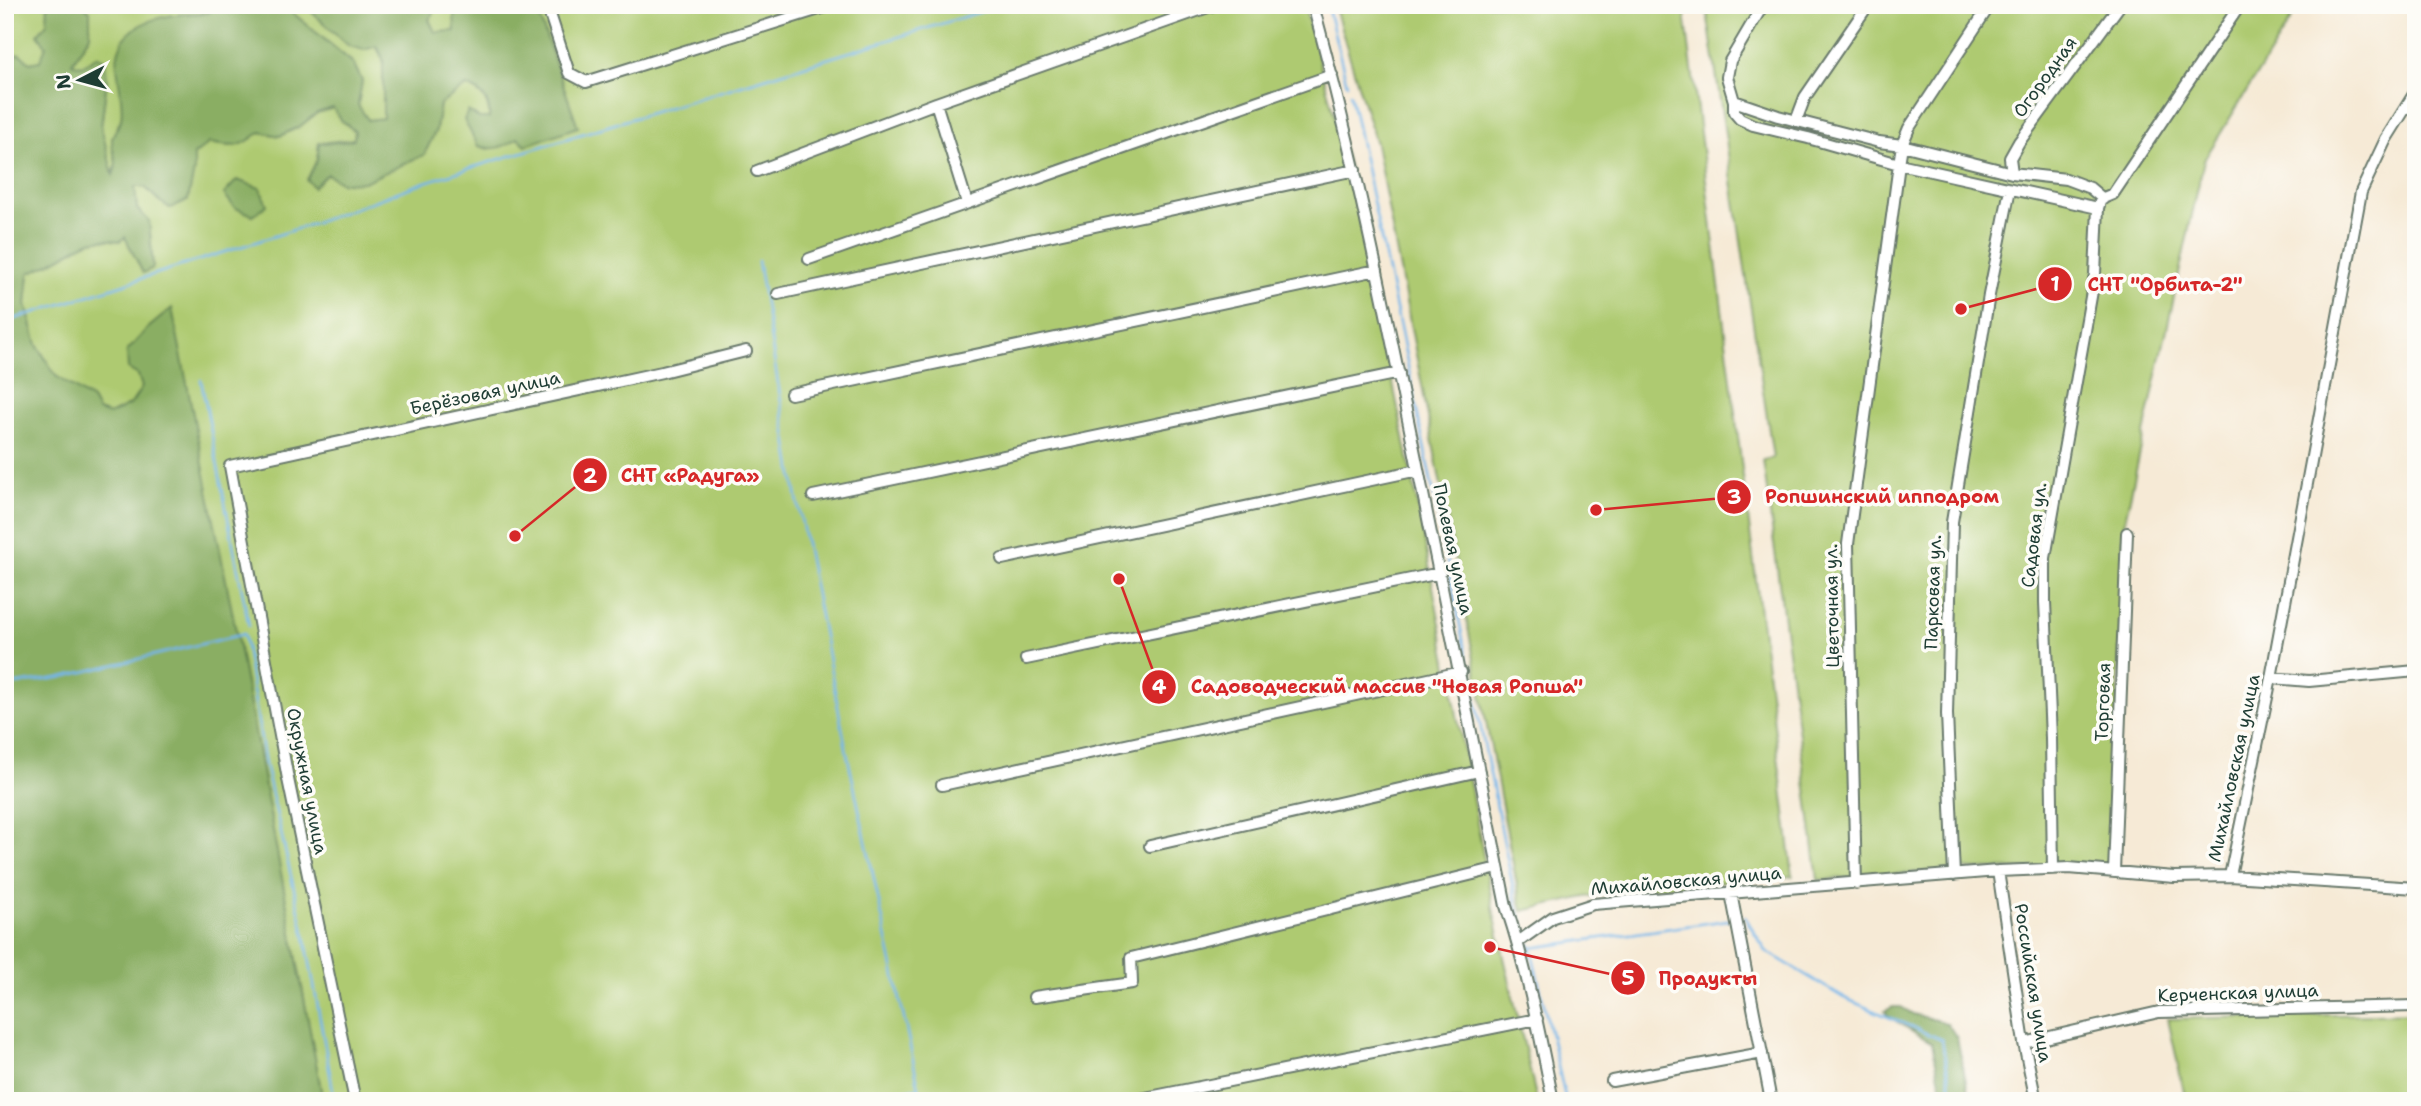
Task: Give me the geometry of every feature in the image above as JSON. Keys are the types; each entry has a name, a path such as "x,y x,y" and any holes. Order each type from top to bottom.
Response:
{"street":[{"path":"547,5 569,73 586,82 832,5"},
{"path":"757,171 936,103 1214,5"},
{"name":"Полевая улица","path":"1313,5 1377,270 1461,672 1498,869 1537,1019 1553,1101"},
{"path":"1763,5 1730,61 1727,77 1734,101 1734,112 1740,119 1753,125 1899,164 2010,189 2100,203 2113,194 2240,5"},
{"path":"1796,121 1805,97 1868,5"},
{"name":"Цветочная ул.","path":"1856,884 1848,544 1899,164 1902,145 1909,128 1990,5"},
{"name":"Огородная","path":"2012,173 2010,158 2019,142 2120,5"},
{"path":"809,259 1332,75"},
{"name":"Михайловская улица","path":"1518,942 1553,917 1593,904 1998,871 2053,869 2174,877 2230,876 2271,678 2361,191 2386,139 2416,91"},
{"path":"1734,101 1796,121 1879,142 1902,145 2012,173 2066,179 2090,188 2100,203"},
{"path":"936,103 967,203"},
{"path":"778,294 1355,170"},
{"name":"Парковая ул.","path":"1954,875 1947,714 1952,522 1989,295 2010,189"},
{"name":"Садовая ул.","path":"2053,869 2045,558 2095,274 2100,203"},
{"path":"791,394 1377,270"},
{"name":"Берёзовая улица","path":"230,466 650,375 746,351"},
{"path":"813,496 1399,373"},
{"name":"Окружная улица","path":"230,466 288,779 355,1101"},
{"path":"1002,559 1418,470"},
{"name":"Торговая","path":"2114,872 2127,533"},
{"path":"1026,659 1440,573"},
{"path":"2271,678 2309,681 2416,671"},
{"path":"943,785 1461,672"},
{"path":"1150,846 1479,771"},
{"path":"1034,997 1132,983 1131,958 1498,869"},
{"name":"Российская улица","path":"1998,871 2024,1043 2036,1101"},
{"path":"2230,876 2416,888"},
{"path":"1731,893 1771,1101"},
{"name":"Керченская улица","path":"2024,1043 2159,1012 2416,1006"},
{"path":"1130,1101 1537,1019"},
{"path":"1612,1081 1762,1053"}],"green space":[{"path":"48,5 47,46 40,61 30,63 20,54 5,57 5,6"},
{"path":"48,5 83,5 90,11 90,35 72,63 82,66 97,56 105,60 107,80 101,127 113,175 116,165 112,139 122,113 117,65 119,49 126,37 149,21 208,13 217,5 283,5 353,63 362,81 358,105 368,120 383,118 383,59 377,46 364,50 349,46 304,5 437,5 429,20 435,32 455,31 454,12 460,5 535,5 578,127 526,145 518,138 499,147 478,146 464,120 468,111 479,118 489,118 489,107 481,94 466,86 440,104 436,130 424,155 364,182 342,183 327,174 313,187 307,180 317,160 319,143 354,139 355,131 342,121 333,108 317,113 299,127 280,136 260,132 236,146 209,143 194,155 194,171 188,200 170,208 145,187 135,187 137,209 149,221 153,268 143,273 125,237 120,241 91,241 29,273 26,304 37,345 56,376 92,400 98,411 109,415 131,404 142,387 138,375 128,369 127,351 172,308 239,646 323,1101 5,1101 5,57 20,54 30,63 40,61 46,46 38,34 47,23"},
{"path":"83,5 217,5 208,13 187,13 121,119 112,138 117,164 113,177 101,127 107,80 82,66 72,64 90,35 90,11"},
{"path":"283,5 304,5 349,46 376,46 383,59 383,119 368,120 358,105 362,81 353,63"},
{"path":"437,5 460,5 454,12 456,32 435,32 429,20"},
{"path":"535,5 1304,5 1351,177 1419,512 1495,918 1537,1101 323,1101 239,646 143,387 131,404 109,415 98,411 92,400 56,376 37,345 26,304 29,273 91,241 120,241 125,237 143,273 153,268 149,221 137,209 134,187 145,187 159,201 194,171 194,155 209,143 229,146 260,132 280,136 299,127 317,113 334,108 342,121 355,131 354,139 319,143 317,160 307,180 327,174 342,183 424,155 436,130 440,104 466,86 481,95 488,107 489,118 479,118 471,130 478,146 488,149 519,138 578,127"},
{"path":"1334,5 1684,5 1793,876 1613,891 1522,911 1376,144"},
{"path":"1706,5 2300,5 2204,160 2124,525 2111,868 1961,869 1818,880 1763,460 1773,458"},
{"path":"237,180 260,188 267,205 253,215 235,208 224,194"},
{"path":"1901,1007 1913,1014 1947,1023 1957,1038 1970,1101 1944,1101 1932,1043 1888,1016 1885,1011"},
{"path":"2416,1013 2416,1101 2186,1101 2168,1019"}],"waterway":[{"path":"5,322 309,225 425,182 1003,5"},
{"path":"1327,5 1347,84"},
{"path":"1350,93 1518,912 1524,927"},
{"path":"758,261 796,493 848,758 919,1088 855,1101"},
{"path":"201,380 249,626"},
{"path":"5,686 58,678 244,634 265,764 305,936 335,1101"},
{"path":"1745,917 1766,951 1842,997 1942,1040 1953,1101"},
{"path":"1531,948 1728,920"},
{"path":"1530,944 1566,1101"}],"place":[{"name":"СНТ \"Орбита-2\"","path":"1961,309"},
{"name":"Ропшинский ипподром","path":"1596,510"},
{"name":"СНТ «Радуга»","path":"515,536"},
{"name":"Садоводческий массив \"Новая Ропша\"","path":"1119,579"},
{"name":"Продукты","path":"1490,947"}]}
